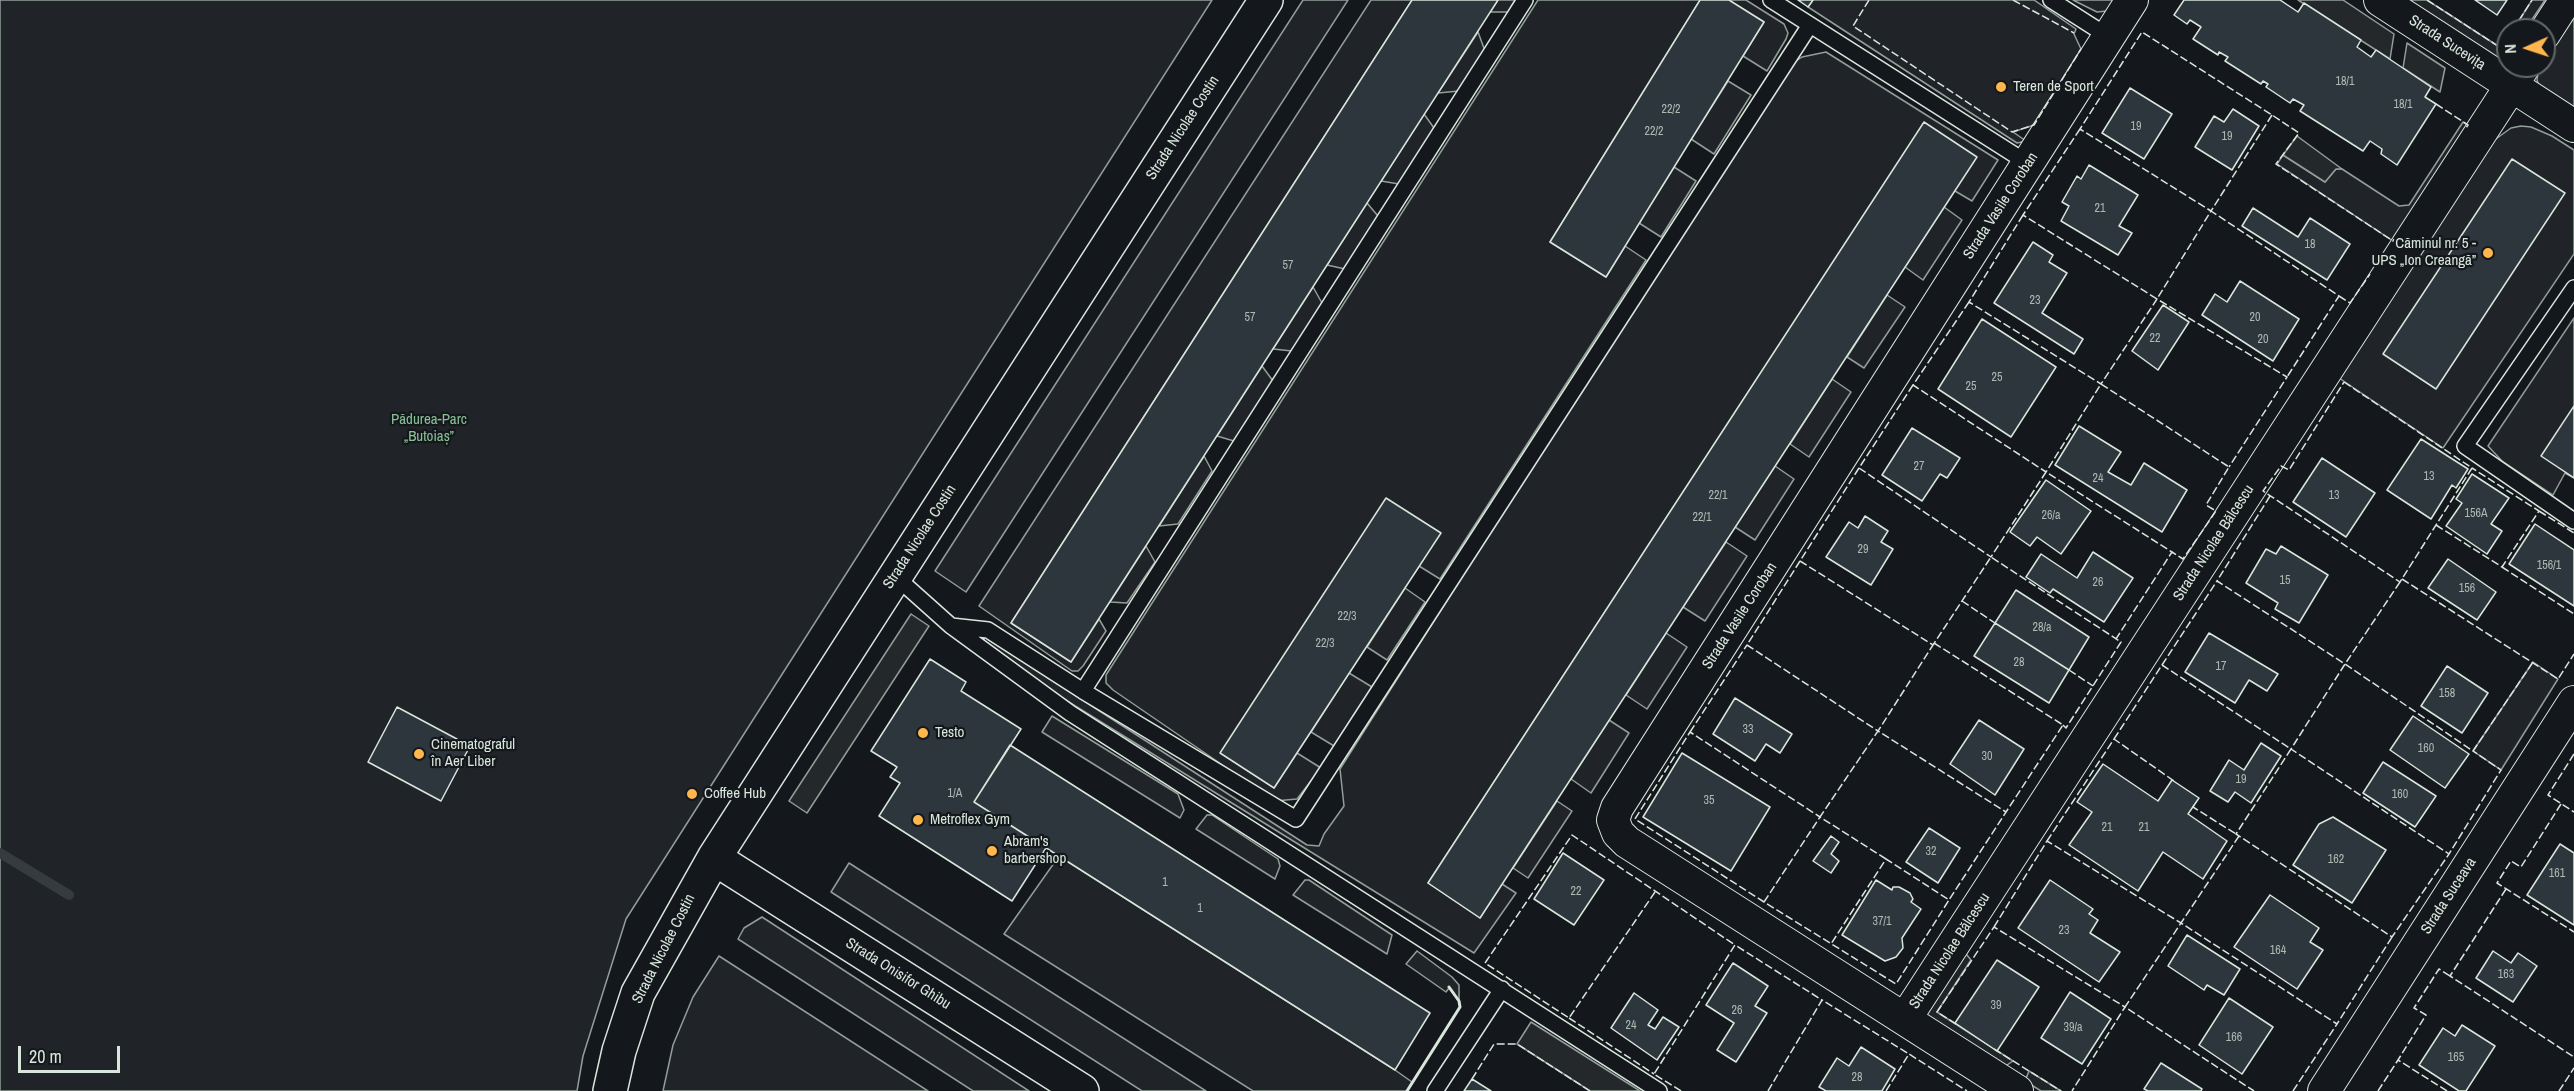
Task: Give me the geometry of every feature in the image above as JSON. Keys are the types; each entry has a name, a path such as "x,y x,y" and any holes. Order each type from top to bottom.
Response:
{"main road":[{"name":"Strada Nicolae Costin","path":"610,1091 638,993 714,858 1266,0"},
{"name":"Strada Onisifor Ghibu","path":"714,858 1082,1091"}],"street":[{"name":"Strada Vasile Coroban","path":"2017,1091 1627,842 1618,833 1613,820 1617,808 2132,0"},
{"name":"Strada Sucevița","path":"2380,0 2496,63"},
{"path":"2554,18 2566,0"},
{"name":"Strada Nicolae Bălcescu","path":"1905,1019 2516,78"},
{"name":"Strada Sucevița","path":"2521,78 2574,126"},
{"name":"Strada Suceava","path":"2324,1091 2574,702"}],"lane":[{"path":"1083,691 1525,0"},
{"path":"1771,0 2029,164"},
{"path":"2051,0 2109,37"},
{"path":"951,626 988,630 1083,691 1296,819 1810,25"},
{"path":"2574,288 2465,446 2574,521"},
{"path":"895,576 951,626 1070,712 1659,1091"},
{"path":"1435,1091 1502,989"}],"green space":[{"name":"Pădurea-Parc „Butoiaș”","path":"0,0 1212,0 626,919 583,1056 577,1091 0,1091"},
{"path":"1303,0 1348,0 966,592 935,571"},
{"path":"1371,0 1412,0 1011,623 1071,662 1099,619 1106,631 1083,666 1078,671 1072,671 979,606"},
{"path":"1498,0 1515,0 1508,12 1490,12"},
{"path":"1538,0 1700,0 1550,242 1606,277 1625,246 1646,260 1440,579 1419,566 1274,788 1297,753 1321,768 1297,799 1275,801 1113,690 1106,683 1106,675"},
{"path":"1729,0 1746,0 1784,24 1788,33 1786,39 1767,71 1743,56 1764,22"},
{"name":"Teren de Sport","path":"1813,0 2034,0 2076,29 2074,34 2081,49 2034,125 2013,132 2026,141 2017,143 1808,7"},
{"path":"2073,0 2120,0 2107,11 2097,12"},
{"path":"2404,0 2427,0 2496,45 2496,59"},
{"path":"2532,0 2545,0 2533,18 2521,18"},
{"path":"2574,2 2574,111 2540,89 2537,80 2537,78 2556,78 2556,29"},
{"path":"1478,32 1485,51 1459,91 1438,93"},
{"path":"1826,52 1998,160 1972,201 1955,191 1924,123 1428,883 1480,918 1502,884 1516,893 1474,953 1064,699 983,643 985,637 1307,845 1319,846 1324,834 1344,806 1340,769 1467,569 1793,63 1802,57"},
{"path":"1728,81 1751,95 1714,154 1691,139"},
{"path":"1424,114 1434,128 1399,184 1381,181"},
{"path":"2463,122 2468,125 2393,241 2277,164 2283,155 2325,182 2336,169 2342,169 2399,206 2409,205"},
{"path":"2531,127 2552,136 2574,150 2574,254 2443,448 2336,376 2493,141 2511,128"},
{"path":"1674,167 1696,181 1661,237 1639,223"},
{"path":"1367,203 1378,216 1345,269 1327,265"},
{"path":"1944,207 1962,220 1923,280 1905,267"},
{"path":"1313,287 1322,303 1292,351 1273,349"},
{"path":"1887,295 1905,307 1864,368 1847,357"},
{"path":"2574,318 2574,478 2565,473 2553,495 2502,461 2488,446"},
{"path":"1262,366 1273,381 1234,441 1217,436"},
{"path":"1832,379 1851,392 1809,457 1790,444"},
{"path":"1204,456 1212,471 1178,524 1159,526"},
{"path":"1775,466 1794,479 1755,540 1735,527"},
{"path":"1726,542 1747,556 1705,621 1683,607"},
{"path":"1146,546 1155,562 1127,603 1110,602"},
{"path":"1405,588 1425,602 1387,660 1367,647"},
{"path":"1666,633 1687,647 1647,709 1626,695"},
{"path":"2533,662 2558,679 2501,770 2473,751"},
{"path":"1349,673 1372,687 1334,746 1311,732"},
{"path":"1052,716 1178,794 1184,810 1180,818 1042,732"},
{"path":"1609,720 1629,733 1591,793 1571,779"},
{"path":"1557,801 1572,811 1528,878 1513,868"},
{"path":"1207,815 1212,815 1278,859 1280,866 1275,879 1196,829"},
{"path":"1059,856 1395,1070 1412,1082 1407,1091 1253,1091 1004,934"},
{"path":"849,863 1206,1091 1142,1091 831,892"},
{"path":"1305,880 1309,880 1392,935 1387,954 1293,895"},
{"path":"762,917 1029,1091 973,1091 738,939 744,928"},
{"path":"1962,949 1971,960 1937,1012 2013,1061 2004,1067 1933,1023 1926,1014"},
{"path":"1417,951 1452,977 1459,985 1459,1001 1449,988 1446,992 1406,964"},
{"path":"719,956 928,1091 663,1091 673,1045 693,997"},
{"path":"2029,1071 2061,1091 2041,1091 2025,1081"}],"shaded area":[{"path":"2298,0 2343,0 2394,34 2390,59"},
{"path":"2407,43 2445,68 2440,92 2403,68"},
{"path":"2297,136 2342,169 2336,169 2325,182 2283,155"},
{"path":"911,614 929,626 807,813 789,801"},
{"path":"1531,1022 1640,1091 1590,1091 1517,1044"}],"building":[{"path":"1412,0 1498,0 1071,662 1011,623"},
{"path":"1700,0 1729,0 1764,22 1606,277 1550,242"},
{"path":"1798,0 1813,0 1808,7"},
{"path":"2184,0 2280,0 2298,12 2304,3 2361,40 2357,47 2371,57 2376,50 2431,87 2425,97 2436,104 2397,165 2381,154 2382,149 2370,141 2363,151 2300,111 2304,105 2293,99 2290,103 2266,87 2268,84 2263,81 2261,84 2225,61 2228,57 2219,52 2218,55 2193,39 2201,27 2190,20 2187,24 2174,15"},
{"path":"2475,0 2507,0 2497,15"},
{"path":"2130,88 2172,114 2144,159 2102,133"},
{"path":"2233,109 2259,126 2232,170 2195,147 2214,116 2224,122"},
{"path":"1924,122 1977,157 1480,918 1428,883"},
{"name":"Căminul nr. 5 - UPS „Ion Creangă”","path":"2512,159 2565,193 2436,389 2383,354"},
{"path":"2089,165 2138,195 2119,226 2132,233 2118,255 2061,221 2069,206 2062,202 2077,176 2081,179"},
{"path":"2253,208 2298,237 2310,218 2350,244 2327,280 2242,226"},
{"path":"2033,242 2053,255 2049,262 2067,273 2042,313 2083,339 2074,354 1994,303"},
{"path":"2240,281 2299,319 2273,361 2202,315 2215,294 2227,302"},
{"path":"2163,305 2189,322 2158,370 2132,351"},
{"path":"1982,319 2056,367 2011,437 1938,389"},
{"path":"2574,406 2574,478 2541,456"},
{"path":"2079,426 2121,452 2108,472 2131,485 2144,463 2187,490 2162,532 2055,465"},
{"path":"1912,428 1960,458 1947,478 1940,474 1922,501 1882,475"},
{"path":"2421,439 2468,469 2456,488 2452,485 2431,519 2387,490"},
{"path":"2322,458 2375,493 2346,537 2293,502"},
{"path":"2472,474 2509,498 2491,524 2502,531 2487,554 2446,526 2462,503 2456,499"},
{"path":"2046,480 2091,511 2061,554 2037,537 2030,546 2010,532"},
{"path":"1386,498 1441,533 1274,788 1220,753"},
{"path":"1865,516 1888,531 1881,542 1893,549 1871,585 1826,557 1849,522 1858,528"},
{"path":"2535,524 2574,550 2574,606 2509,564"},
{"path":"2281,546 2328,575 2299,623 2275,609 2278,603 2246,583 2266,549 2276,554"},
{"path":"2093,552 2133,578 2104,622 2053,589 2050,593 2026,577 2041,554 2077,578"},
{"path":"2448,559 2496,592 2477,620 2428,588"},
{"path":"2016,590 2089,637 2069,670 1995,623"},
{"path":"1995,623 2069,670 2049,703 1974,656"},
{"path":"2209,633 2278,674 2267,691 2249,680 2235,703 2185,672"},
{"path":"930,659 966,682 961,691 1021,729 974,802 1046,848 1012,901 879,816 900,783 890,777 897,767 871,751"},
{"path":"2447,666 2488,693 2462,733 2421,706"},
{"path":"1735,698 1792,734 1780,753 1766,744 1755,761 1713,734"},
{"name":"Cinematograful în Aer Liber","path":"397,707 470,746 441,801 368,762"},
{"path":"2413,716 2469,754 2445,788 2390,750"},
{"path":"1979,720 2024,749 1995,795 1950,764"},
{"path":"2261,743 2281,756 2251,803 2235,792 2228,802 2210,791 2229,760 2244,770"},
{"path":"1010,745 1430,1013 1395,1070 974,802"},
{"path":"1682,753 1770,807 1731,871 1643,817"},
{"path":"2383,762 2436,796 2415,827 2363,793"},
{"path":"2103,764 2158,801 2172,780 2199,798 2188,814 2227,841 2203,879 2163,852 2138,891 2069,845 2092,812 2077,802"},
{"path":"2333,817 2386,850 2352,903 2293,865 2319,824"},
{"path":"1929,828 1960,848 1938,883 1906,862"},
{"path":"1831,836 1839,842 1831,854 1839,861 1831,873 1813,861"},
{"path":"2560,844 2574,853 2574,925 2527,895"},
{"path":"1563,853 1604,880 1574,925 1534,899"},
{"path":"1876,880 1892,890 1893,887 1899,887 1910,893 1913,899 1911,902 1921,909 1902,938 1903,948 1896,957 1885,961 1842,935"},
{"path":"2050,880 2093,909 2089,914 2098,920 2090,933 2120,952 2099,982 2018,928"},
{"path":"2270,895 2319,928 2310,942 2323,950 2297,989 2234,947"},
{"path":"2187,935 2240,969 2224,995 2207,985 2204,990 2168,966"},
{"path":"2493,951 2511,963 2518,953 2537,966 2513,1002 2476,978"},
{"path":"1997,960 2039,987 1997,1051 1955,1023"},
{"path":"1733,963 1768,986 1755,1006 1767,1013 1736,1062 1717,1050 1734,1023 1706,1005"},
{"path":"2070,992 2111,1019 2082,1064 2041,1038"},
{"path":"1634,993 1658,1010 1648,1025 1655,1029 1663,1017 1679,1027 1657,1060 1611,1028"},
{"path":"2229,998 2273,1027 2242,1074 2199,1045"},
{"path":"2462,1025 2495,1046 2466,1091 2459,1091 2419,1065 2443,1028 2455,1036"},
{"path":"1861,1047 1895,1069 1882,1091 1826,1091 1819,1087 1837,1058 1849,1066"},
{"path":"2161,1063 2202,1089 2201,1091 2148,1091 2144,1089"},
{"path":"1472,1079 1491,1091 1464,1091"}],"waterway":[{"path":"0,853 69,895"}],"fence":[{"path":"1869,0 1853,26 2012,132 2034,125 2081,49"},
{"path":"2013,0 2074,33"},
{"path":"2427,0 2496,45"},
{"path":"2521,18 2532,0"},
{"path":"2272,115 2211,211 2080,129 2142,32 2272,115 2299,133 2276,164 2393,241 2394,239"},
{"path":"2436,104 2468,125 2466,128"},
{"path":"2080,129 2023,215 2157,299 2211,211 2339,296 2287,377"},
{"path":"2023,215 1969,302 2101,384 2157,299 2287,377 2229,467"},
{"path":"2339,296 2350,303 2370,274"},
{"path":"1969,302 1913,385 2046,472 2101,384 2229,467 2206,505 2216,511 2183,559 2172,552"},
{"path":"2344,382 2472,468 2400,582 2263,491 2281,466 2289,470 2344,382"},
{"path":"1913,385 1859,468 1991,557 2046,472 2172,552 2116,639"},
{"path":"1859,468 1800,561 1933,645 1991,557 2121,642 2066,728 2063,725"},
{"path":"2436,525 2502,567 2539,511 2472,468"},
{"path":"2270,496 2217,581 2345,664 2291,749 2449,854 2501,770 2473,751"},
{"path":"2539,511 2574,533"},
{"path":"1800,561 1747,645 1878,731 1933,645"},
{"path":"2502,567 2574,614"},
{"path":"2402,579 2558,679 2574,654"},
{"path":"2162,665 2217,581"},
{"path":"2400,582 2345,664 2473,751 2533,662"},
{"path":"1962,601 1995,623"},
{"path":"1934,643 2063,725 2006,812"},
{"path":"1690,732 1747,645"},
{"path":"2114,739 2162,665 2291,749 2236,834 2392,937 2449,854"},
{"path":"2069,670 2093,686"},
{"path":"1886,859 1820,817 1878,731 2006,812 1949,900"},
{"path":"1764,902 1820,817 1690,732 1635,819 1764,902 1896,984 1949,900 1886,859 1831,944"},
{"path":"2047,841 2114,739 2174,781"},
{"path":"2574,754 2548,795 2574,812"},
{"path":"2561,804 2521,867 2511,861 2497,883 2574,932"},
{"path":"2194,805 2193,807 2236,834"},
{"path":"1655,892 1569,1018 1485,963 1572,835 1735,945"},
{"path":"2239,836 2181,923 2337,1024 2392,937"},
{"path":"1994,927 2047,841 2181,923 2125,1007 2254,1091"},
{"path":"2506,889 2450,976 2574,1057"},
{"path":"1956,1024 1937,1012 1994,927 2125,1007 2072,1091"},
{"path":"1681,1091 1654,1074 1735,945 1822,1000"},
{"path":"2447,1091 2398,1060 2426,1015 2414,1008 2439,969 2450,976"},
{"path":"1768,1091 1822,1000 1909,1054"},
{"path":"1569,1018 1654,1074"},
{"path":"2293,1091 2337,1024"},
{"path":"1472,1079 1494,1044 1517,1044 1590,1091"},
{"path":"1994,1049 2061,1091"},
{"path":"1886,1091 1909,1054 1967,1091"},
{"path":"2378,1091 2398,1060"},
{"path":"2559,1091 2574,1068"}],"wall":[{"path":"1407,1091 1460,1007 1459,1001 1449,987"}],"place":[{"name":"Teren de Sport","path":"2001,87"},
{"name":"Căminul nr. 5 - UPS „Ion Creangă”","path":"2488,253"},
{"name":"Testo","path":"923,733"},
{"name":"Cinematograful în Aer Liber","path":"419,754"},
{"name":"Coffee Hub","path":"692,794"},
{"name":"Metroflex Gym","path":"918,820"},
{"name":"Abram's barbershop","path":"992,851"}]}
